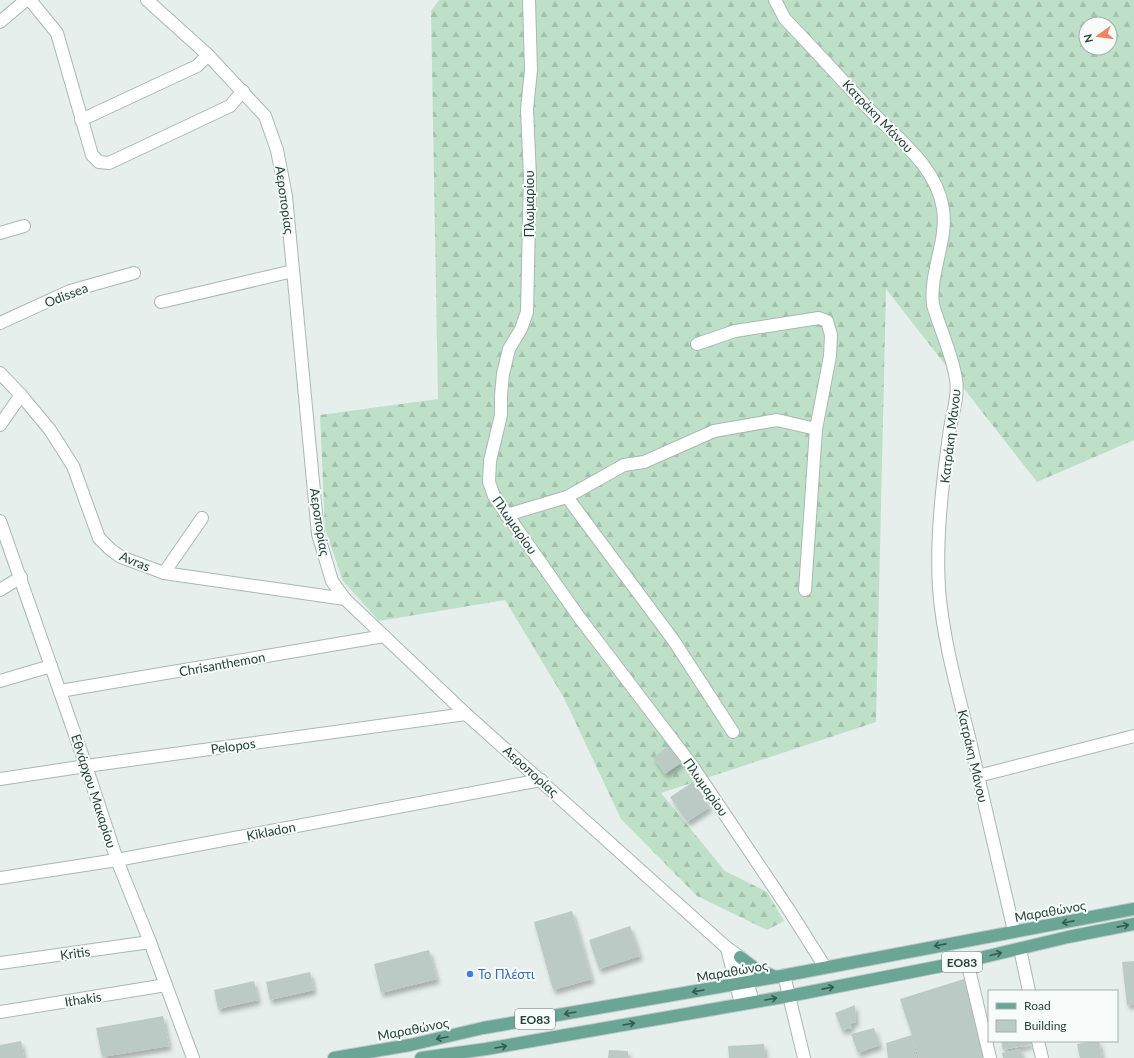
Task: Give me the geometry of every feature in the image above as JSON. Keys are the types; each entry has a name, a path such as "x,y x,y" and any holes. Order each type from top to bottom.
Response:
{"main road":[{"name":"Μαραθώνος","path":"334,1058 410,1045 483,1028 743,983 1134,909"},
{"name":"ΕΟ83","path":"421,1058 464,1055 486,1049 789,996 967,961 1020,948 1134,924"},
{"path":"740,957 756,969 780,976"}],"street":[{"path":"0,22 26,0"},
{"path":"30,0 57,33 92,155 99,162 109,163 230,106 243,91"},
{"name":"Αεροπορίας","path":"147,0 208,56 243,91 265,116 278,150 286,196 318,534 332,581 345,599 466,714 727,948 740,957"},
{"name":"Πλωμαρίου","path":"529,0 531,70 527,109 530,177 527,312 507,355 501,395 501,415 490,461 489,482 494,496 506,515 579,617 693,767 789,910 824,967"},
{"name":"Κατράκη Μάνου","path":"775,0 785,19 876,116 912,151 929,174 943,209 943,228 931,293 934,312 956,378 957,391 956,406 949,433 941,510 938,549 939,589 948,643 1014,931"},
{"path":"82,120 197,66 208,56"},
{"path":"0,232 24,226"},
{"path":"161,302 293,271"},
{"name":"Odissea","path":"0,323 70,291 134,274"},
{"path":"697,344 735,331 819,318 827,321 831,335 830,356 816,429 805,590"},
{"name":"Avras","path":"0,373 22,395 50,430 73,466 99,538 111,550 121,557 164,573 345,599"},
{"path":"0,425 22,395"},
{"path":"506,515 567,497 624,466 644,462 714,431 777,420 816,429"},
{"path":"567,497 674,641 733,732"},
{"path":"164,573 202,518"},
{"name":"Εθνάρχου Μακαρίου","path":"0,521 21,577 86,766 116,860 150,942 193,1058"},
{"path":"0,590 21,577"},
{"name":"Chrisanthemon","path":"60,691 384,636"},
{"path":"0,681 51,666"},
{"name":"Pelopos","path":"0,779 466,714"},
{"path":"978,776 1134,736"},
{"name":"Kikladon","path":"0,878 116,860 541,780"},
{"name":"Kritis","path":"0,964 150,942"},
{"path":"727,948 753,1002"},
{"path":"1020,948 1028,990"},
{"path":"740,957 743,983 741,1004"},
{"path":"967,961 990,1058"},
{"path":"780,976 789,996 804,1058"},
{"name":"Ithakis","path":"0,1012 166,985"},
{"path":"1038,1042 1042,1058"}],"green space":[{"path":"439,0 1134,0 1134,440 1037,482 886,289 876,722 661,793 725,871 767,892 784,921 767,930 697,896 621,819 564,698 505,600 379,621 343,581 325,529 320,415 438,399 431,11"}],"building":[{"path":"669,746 682,762 665,774 653,758"},
{"path":"693,782 710,807 687,822 670,797"},
{"path":"572,911 592,979 553,990 534,922"},
{"path":"630,926 640,956 599,969 589,940"},
{"path":"429,950 437,979 381,993 374,964"},
{"path":"1134,961 1134,1004 1127,1005 1122,962"},
{"path":"310,972 314,990 270,1000 266,982"},
{"path":"964,979 987,1058 919,1058 912,1037 917,1058 888,1058 886,1043 912,1035 900,999"},
{"path":"254,981 258,1000 218,1009 214,990"},
{"path":"855,1005 856,1022 850,1024 852,1028 842,1030 835,1013"},
{"path":"163,1016 169,1046 102,1057 96,1028"},
{"path":"874,1028 880,1045 858,1053 851,1034"},
{"path":"21,1041 24,1058 0,1058 0,1045"},
{"path":"1001,1042 1031,1042 1032,1044 1003,1050"},
{"path":"1099,1042 1102,1058 1080,1058 1077,1044"},
{"path":"764,1044 765,1058 729,1058 728,1046"},
{"path":"1020,1049 1023,1058 1003,1058 1002,1053"},
{"path":"609,1050 628,1051 628,1058 608,1058"}],"place":[{"name":"Το Πλέστι","path":"470,974"}]}
